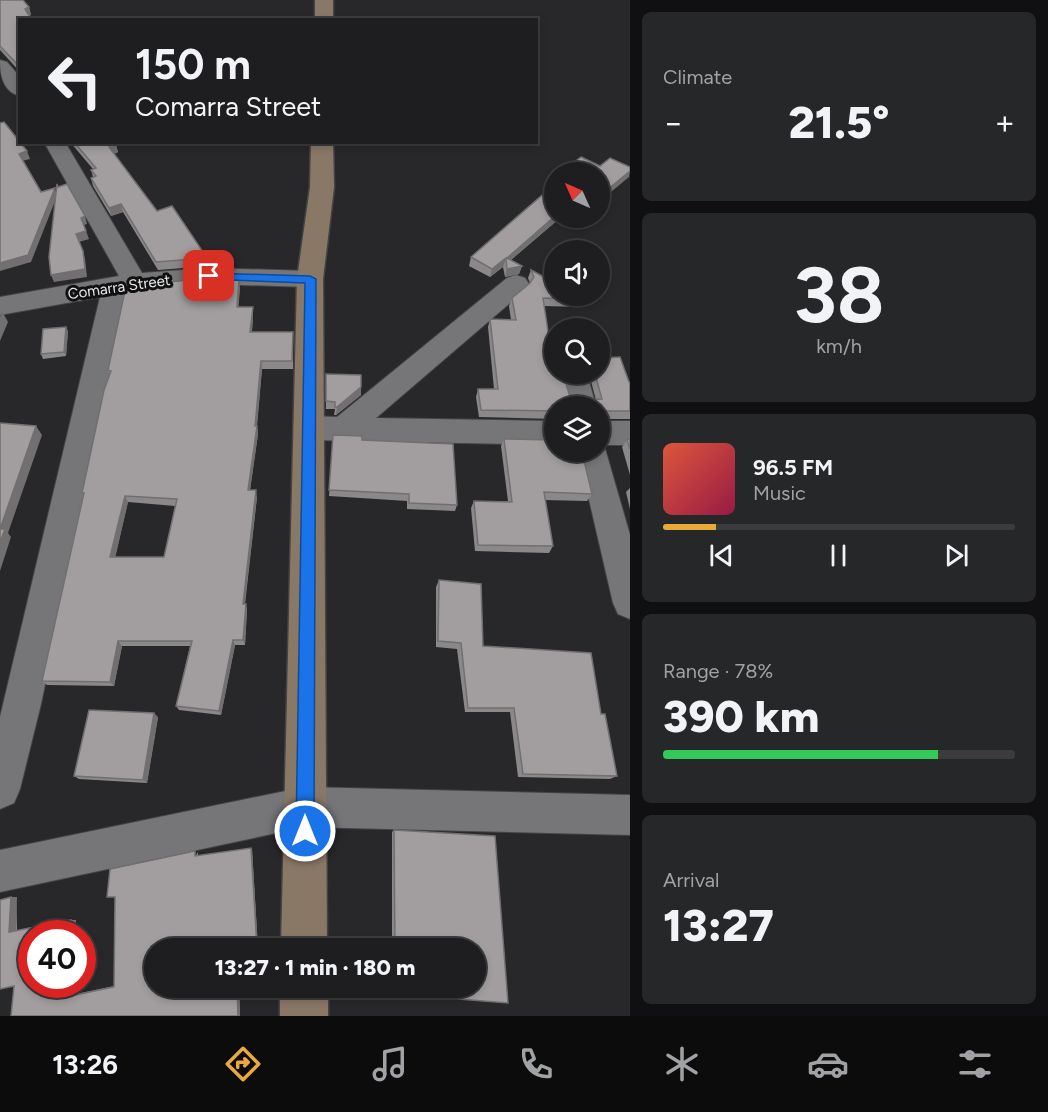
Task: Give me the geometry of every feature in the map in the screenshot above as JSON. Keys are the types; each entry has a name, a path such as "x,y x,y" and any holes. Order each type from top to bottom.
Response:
{"street":[{"path":"324,0 324,18"},
{"path":"0,66 18,88"},
{"path":"0,789 126,283 55,144"},
{"path":"304,938 311,428 310,279 322,187 322,144"},
{"name":"Comarra Street","path":"0,306 126,283 209,276 310,279"},
{"path":"344,428 516,284"},
{"path":"311,428 544,433"},
{"path":"610,433 630,433"},
{"path":"595,462 630,603"},
{"path":"0,871 305,807 630,815"},
{"path":"304,998 304,1016"}],"building":[{"path":"0,0 23,0 29,7 25,9 31,18 18,18 18,65 0,46"},
{"path":"4,122 18,140 18,144 21,144 27,151 19,154 41,192 55,188 28,255 0,263 0,123"},
{"path":"76,144 115,144 109,147 157,211 172,206 207,258 156,262 121,204 109,208 91,178 96,176 91,170 96,168"},
{"path":"581,157 592,162 574,162"},
{"path":"610,158 630,167 630,171 610,187 610,162 605,162"},
{"path":"57,184 58,187 67,184 85,216 81,218 86,231 76,234 83,251 85,269 51,275 49,257"},
{"path":"544,194 544,226 507,258 522,266 507,269 506,258 492,269 471,257"},
{"path":"531,270 544,277 543,298 546,318 544,318 544,384 566,384 570,396 544,396 544,411 481,410 478,389 498,389 490,319 516,320 512,298 534,277"},
{"path":"208,278 239,279 237,307 253,307 250,332 293,332 292,361 261,361 255,426 257,426 248,490 256,490 243,604 246,604 243,640 233,640 219,711 176,706 192,641 118,641 110,682 42,681 84,493 82,493 104,390 111,371 108,370 126,286 172,287 169,282","holes":["125,496 177,499 164,557 110,557"]},
{"path":"66,327 64,352 41,354 43,329"},
{"path":"620,357 630,382 630,411 610,411 610,396 601,396 598,384 610,384 610,358"},
{"path":"326,374 361,375 361,387 335,407 335,402 326,401"},
{"path":"0,423 36,426 0,529"},
{"path":"333,435 362,436 362,440 453,444 457,505 409,503 409,494 329,490"},
{"path":"504,439 544,440 544,462 584,462 592,494 544,492 553,546 478,545 474,501 512,502"},
{"path":"0,529 5,529 0,542"},
{"path":"439,580 481,584 483,646 591,653 601,714 605,714 617,776 523,774 514,708 468,708 461,643 438,641"},
{"path":"89,710 154,713 143,780 74,776"},
{"path":"394,830 495,836 508,1003 445,998 486,998 486,938 395,938"},
{"path":"251,848 256,938 144,938 144,998 237,998 238,1016 11,1016 14,986 0,989 0,900 11,897 9,932 18,930 18,998 96,998 96,991 114,987 115,897 107,897 110,869 195,851 195,856"}],"route":[{"path":"209,276 310,279 311,428 305,831"}]}
